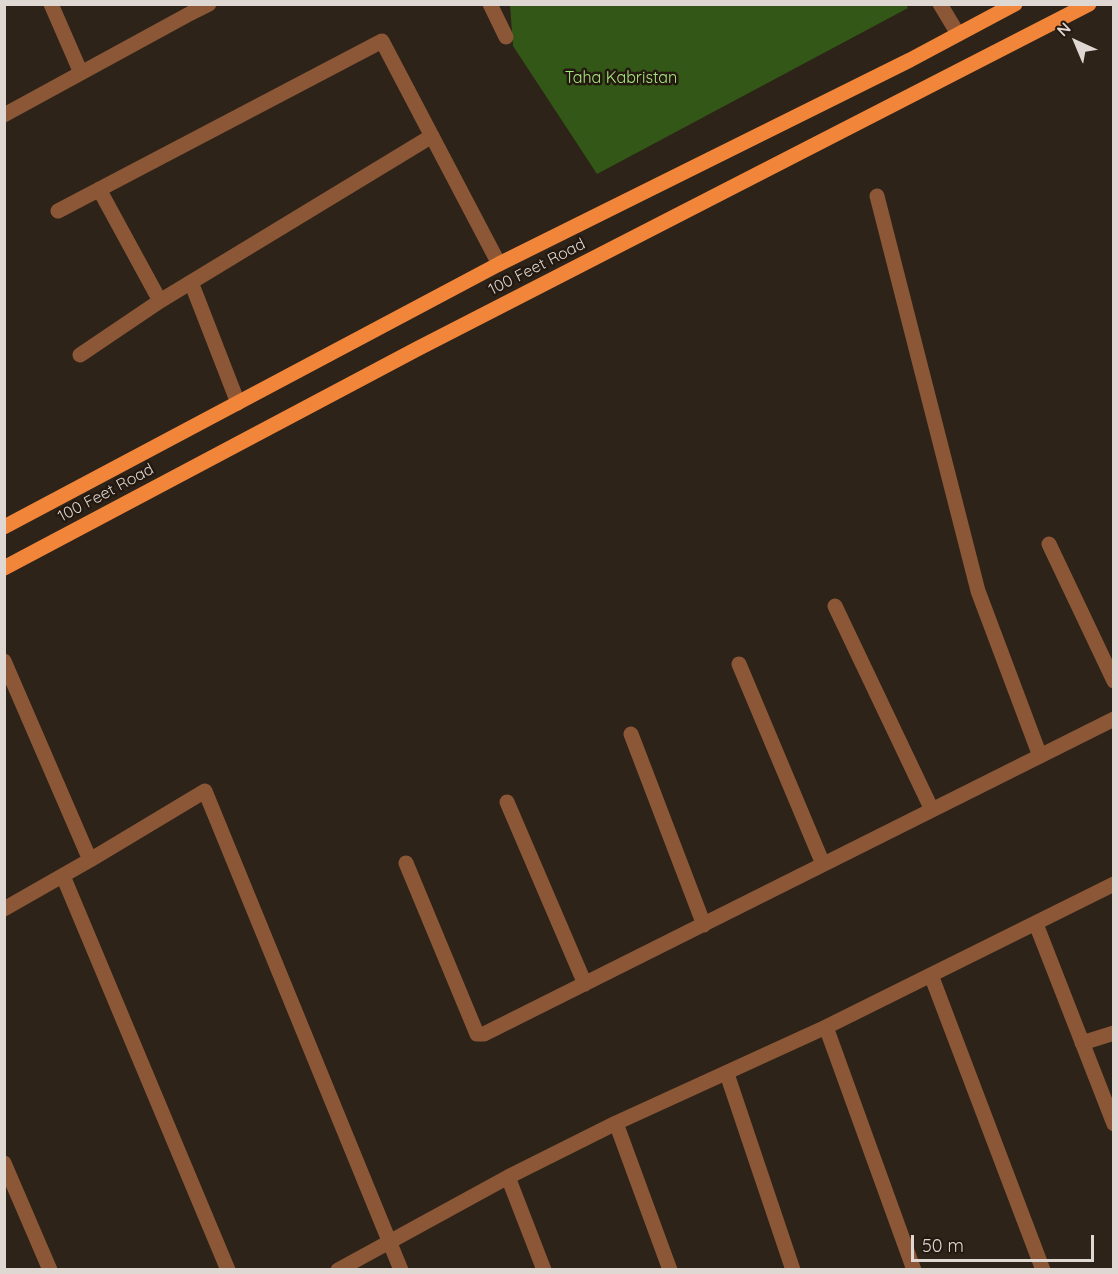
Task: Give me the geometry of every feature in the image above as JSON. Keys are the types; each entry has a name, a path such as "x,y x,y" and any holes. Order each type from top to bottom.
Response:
{"main road":[{"name":"100 Feet Road","path":"4,527 499,264 1015,4"},
{"name":"100 Feet Road","path":"4,568 428,343 1089,4"}],"street":[{"path":"51,4 81,73"},
{"path":"4,115 81,73 189,9 209,4"},
{"path":"490,4 506,37"},
{"path":"940,4 958,34"},
{"path":"58,211 382,41 499,264"},
{"path":"80,355 160,301 432,136"},
{"path":"99,189 160,301"},
{"path":"877,196 978,591 1040,756"},
{"path":"192,282 238,403"},
{"path":"1049,544 1113,681"},
{"path":"835,606 932,810"},
{"path":"4,661 90,860"},
{"path":"739,664 823,864"},
{"path":"406,862 477,1034 484,1034 1113,719"},
{"path":"631,734 704,925"},
{"path":"4,909 206,791 401,1269"},
{"path":"507,802 585,984"},
{"path":"63,876 228,1269"},
{"path":"338,1269 390,1243 508,1176 616,1123 826,1027 1113,884"},
{"path":"1036,924 1113,1124"},
{"path":"931,975 1043,1269"},
{"path":"826,1027 914,1269"},
{"path":"1082,1043 1113,1033"},
{"path":"727,1074 793,1269"},
{"path":"616,1123 670,1269"},
{"path":"4,1163 50,1269"},
{"path":"508,1176 543,1269"}],"green space":[{"name":"Taha Kabristan","path":"905,4 908,8 597,174 513,46 510,5"}]}
